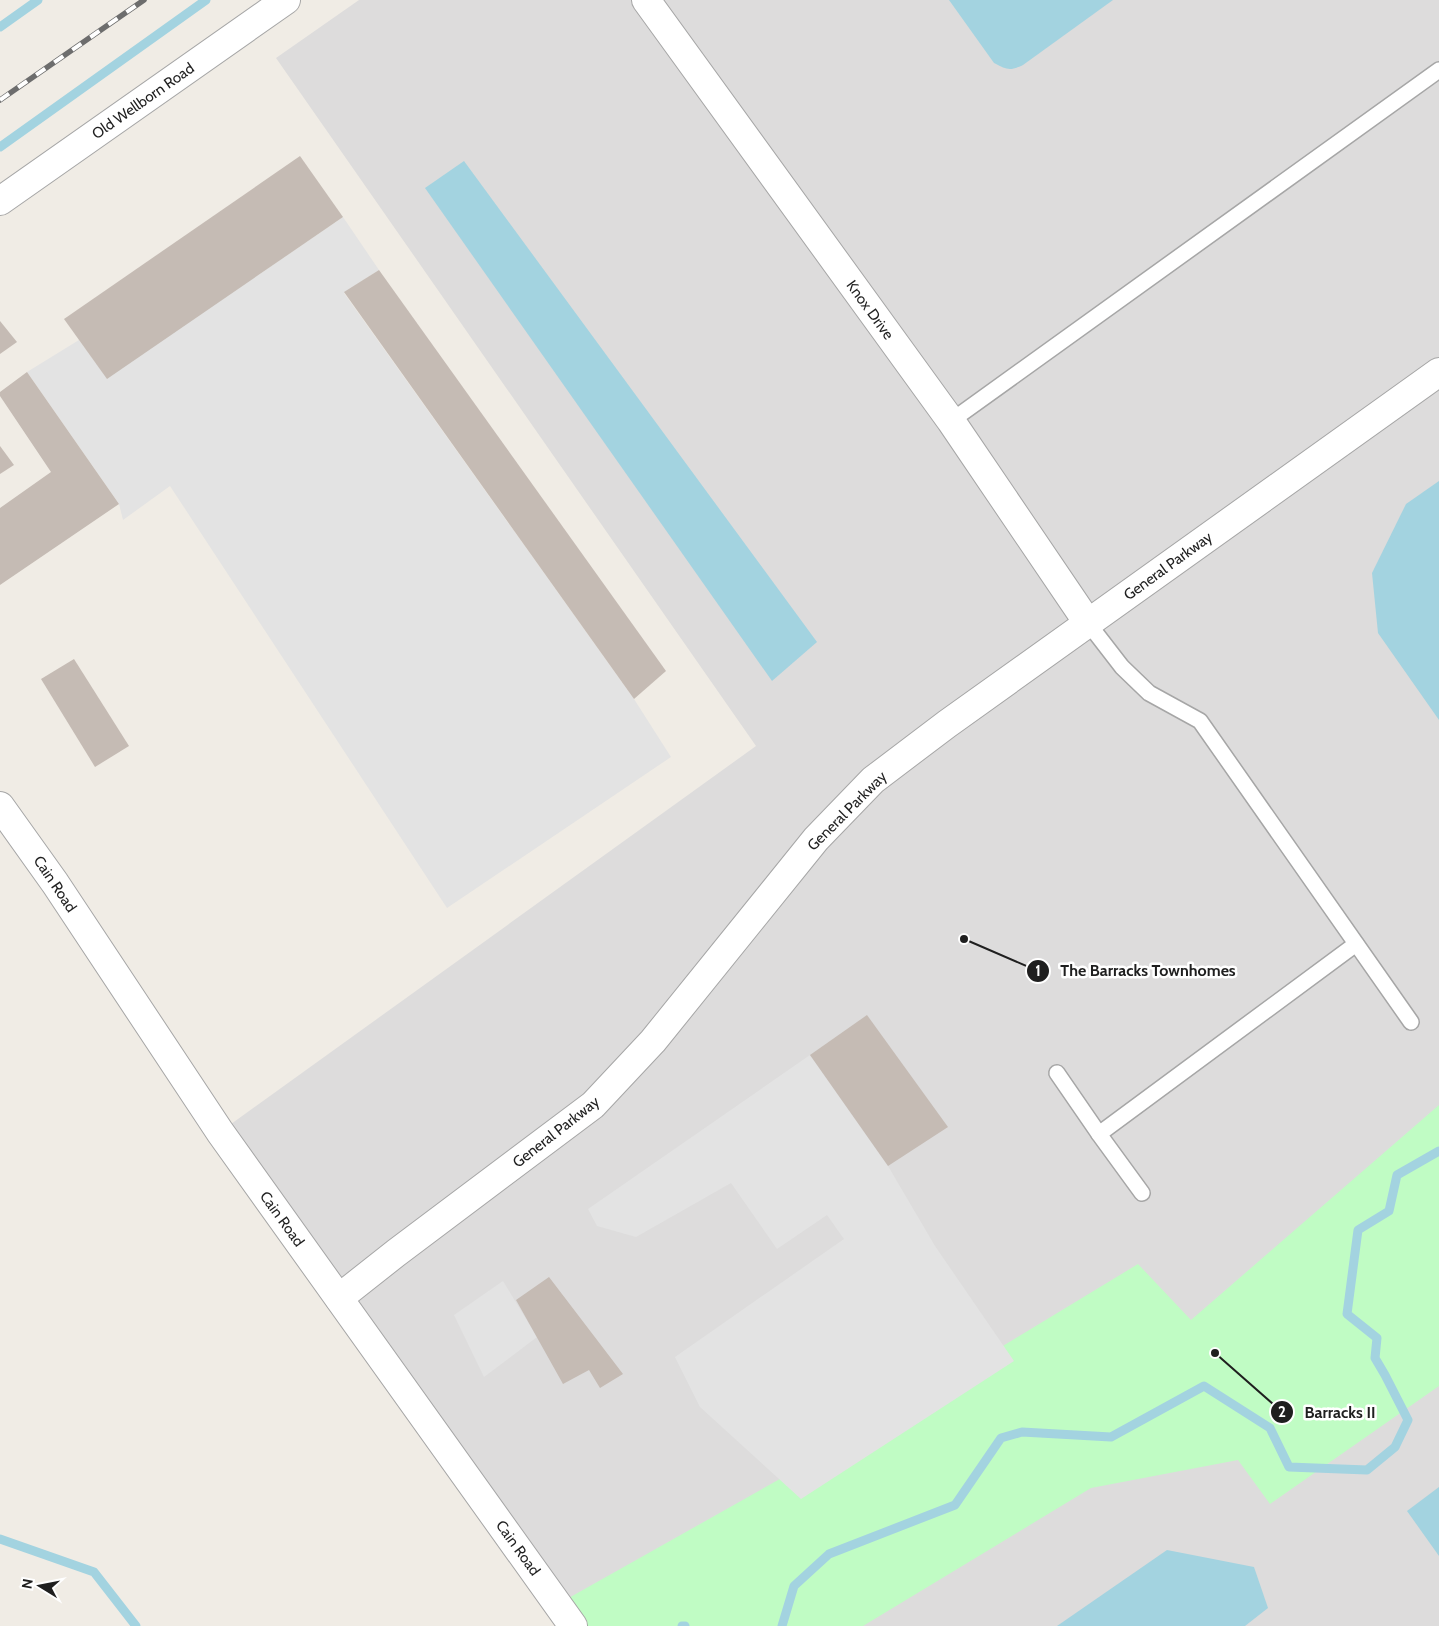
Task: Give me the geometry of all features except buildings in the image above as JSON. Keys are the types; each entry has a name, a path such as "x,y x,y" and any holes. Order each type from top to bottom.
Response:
{"street":[{"name":"Old Wellborn Road","path":"0,201 286,0"},
{"name":"Knox Drive","path":"646,0 950,421 1088,623"},
{"name":"General Parkway","path":"339,1298 396,1253 593,1106 653,1041 816,839 873,780 947,724 1439,372"},
{"name":"Cain Road","path":"0,806 55,883 220,1132 574,1626"}],"lane":[{"path":"950,421 1439,70"},
{"path":"1088,623 1122,667 1150,693 1200,721 1411,1022"},
{"path":"1099,1134 1356,944"},
{"path":"1057,1073 1142,1193"}],"shaded area":[{"path":"359,0 1439,0 1439,1626 573,1626 220,1132 756,746 276,58"},
{"path":"343,217 379,270 344,293 634,699 671,757 447,908 170,486 123,520 119,504 27,372 79,340 107,378"},
{"path":"810,1055 888,1166 935,1246 1014,1361 801,1499 700,1407 675,1357 844,1239 827,1215 777,1249 731,1183 636,1237 597,1226 588,1209"},
{"path":"503,1281 537,1337 484,1377 454,1315"}],"green space":[{"path":"1439,1105 1439,1386 1270,1504 1238,1460 1091,1488 863,1626 573,1626 558,1604 835,1448 1138,1264 1191,1320"}],"water":[{"path":"949,0 1113,0 1023,65 1009,69 994,63"},
{"path":"464,161 817,642 772,681 425,188"},
{"path":"1439,481 1439,720 1378,633 1372,573 1406,504"},
{"path":"1439,1487 1439,1556 1407,1511"},
{"path":"1167,1550 1254,1567 1268,1608 1245,1626 1057,1626"}],"waterway":[{"path":"0,27 38,0"},
{"path":"0,147 206,0"},
{"path":"782,1626 794,1586 829,1554 955,1505 1001,1438 1022,1432 1111,1437 1204,1386 1270,1428 1289,1467 1367,1470 1395,1447 1408,1420 1375,1358 1377,1338 1347,1314 1358,1230 1389,1211 1397,1175 1439,1151"},
{"path":"0,1539 94,1572 136,1626"}],"railway":[{"path":"0,100 144,0"}],"place":[{"name":"The Barracks Townhomes","path":"964,939"},
{"name":"Barracks II","path":"1215,1353"}]}
